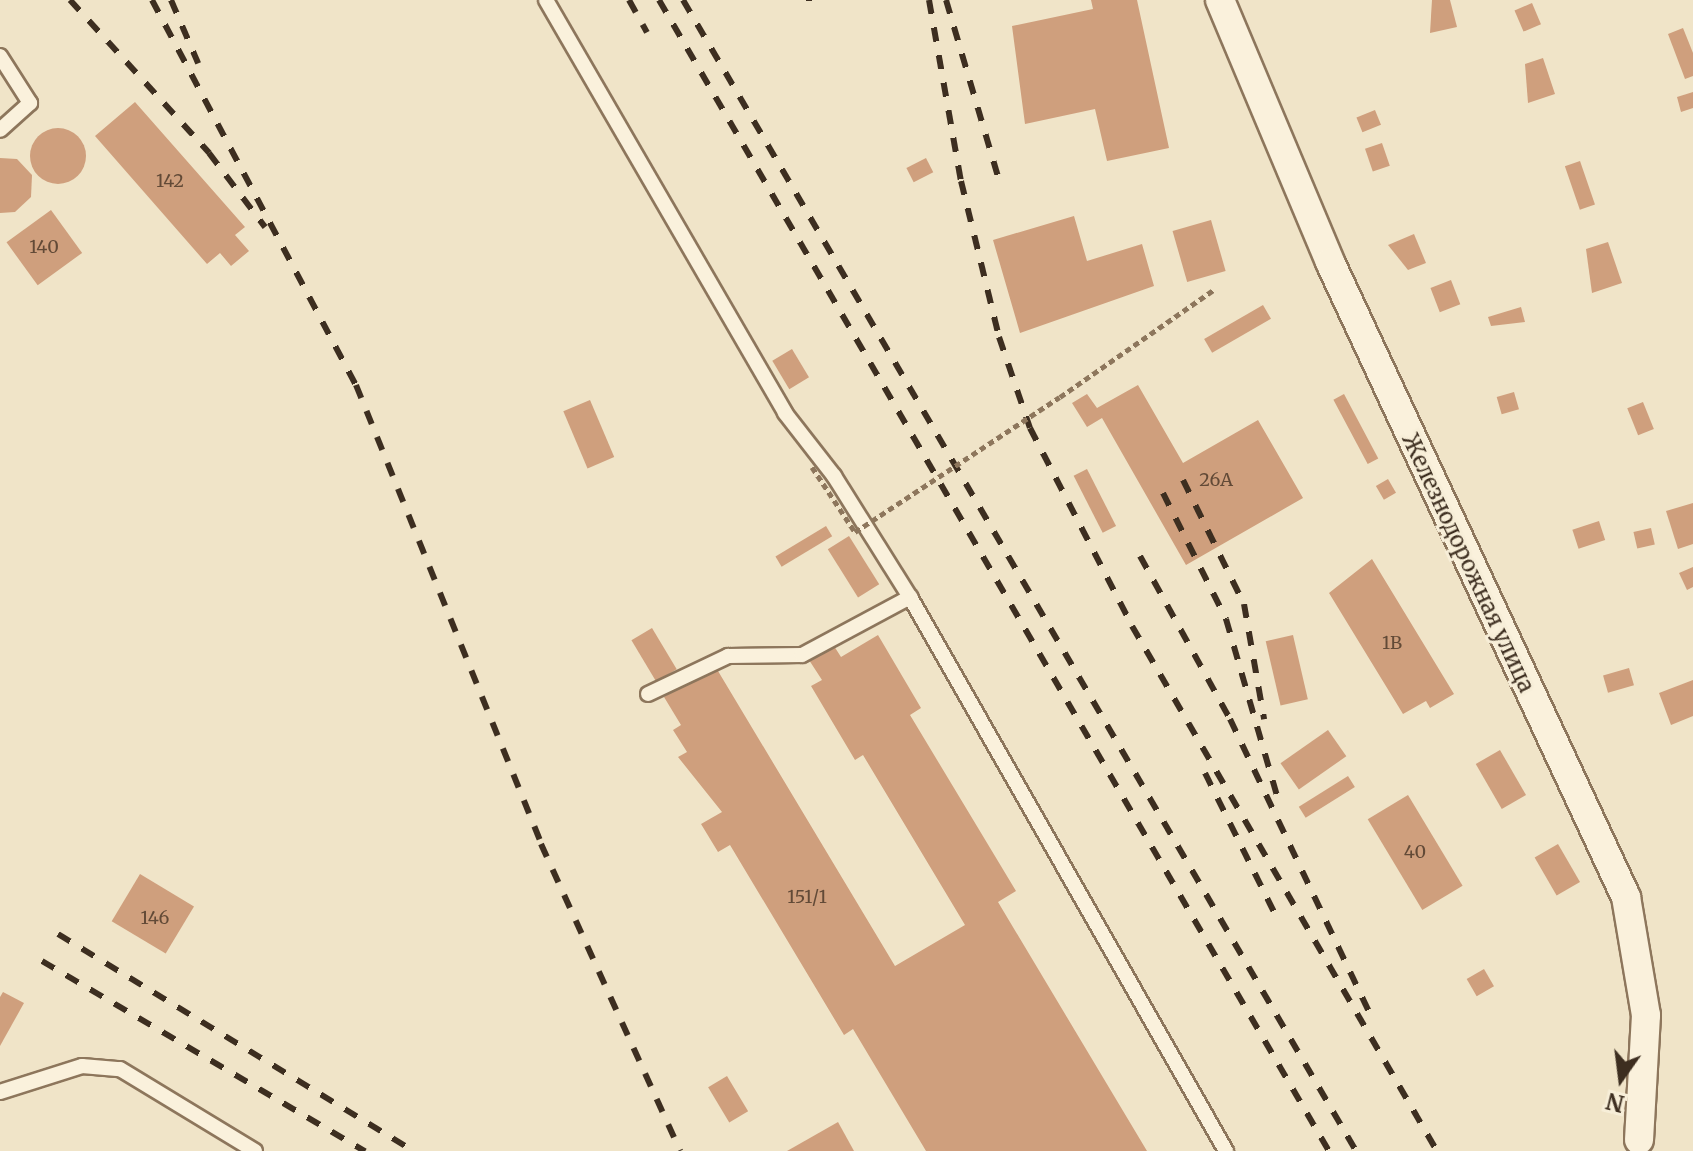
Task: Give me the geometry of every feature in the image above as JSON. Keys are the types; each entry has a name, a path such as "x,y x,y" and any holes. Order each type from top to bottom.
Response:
{"street":[{"name":"Железнодорожная улица","path":"1220,0 1355,318 1626,897 1646,1015 1637,1146"}],"lane":[{"path":"546,0 785,413 834,476 910,597 1226,1151"},
{"path":"0,56 30,103 0,130"},
{"path":"648,694 728,656 802,655 910,597"},
{"path":"0,1092 82,1066 120,1069 255,1151"}],"path":[{"path":"812,467 855,532 1060,397 1215,289"}],"building":[{"path":"1091,0 1137,0 1169,148 1107,161 1095,109 1025,124 1012,26 1093,9"},
{"path":"1432,0 1450,0 1457,27 1430,33"},
{"path":"1532,3 1541,24 1523,32 1515,10"},
{"path":"1683,28 1693,53 1693,76 1685,79 1668,34"},
{"path":"1543,58 1555,94 1528,103 1525,64"},
{"path":"1693,92 1693,108 1681,112 1677,97"},
{"path":"135,102 245,227 235,235 249,251 231,266 220,253 207,264 95,136"},
{"path":"1375,110 1381,125 1362,132 1356,117"},
{"path":"58,128 78,136 86,156 78,176 58,184 38,176 30,156 38,136"},
{"path":"1382,143 1390,166 1373,172 1365,149"},
{"path":"0,158 17,159 32,175 31,197 15,212 0,213"},
{"path":"926,158 933,172 914,182 906,168"},
{"path":"1580,161 1595,204 1580,210 1565,166"},
{"path":"51,210 82,253 38,285 7,242"},
{"path":"1074,216 1087,261 1142,244 1154,286 1020,333 993,240"},
{"path":"1211,220 1226,271 1187,282 1173,231"},
{"path":"1414,234 1426,263 1408,270 1388,245"},
{"path":"1608,242 1622,283 1592,293 1586,249"},
{"path":"1451,280 1460,304 1440,312 1430,288"},
{"path":"1263,305 1271,319 1212,353 1204,339"},
{"path":"1521,307 1525,322 1491,326 1488,317"},
{"path":"792,349 809,377 789,389 772,361"},
{"path":"1138,385 1183,463 1258,420 1303,498 1186,565 1102,418 1087,427 1072,403 1087,394 1097,408"},
{"path":"1514,392 1519,409 1502,414 1497,397"},
{"path":"1344,394 1378,458 1368,464 1333,400"},
{"path":"590,400 614,457 588,468 563,411"},
{"path":"1643,402 1654,429 1638,435 1627,408"},
{"path":"1087,469 1116,526 1103,533 1074,476"},
{"path":"1388,479 1396,493 1384,500 1376,486"},
{"path":"1693,503 1693,544 1678,549 1666,511"},
{"path":"1599,521 1605,540 1579,549 1572,530"},
{"path":"826,526 832,536 782,567 775,556"},
{"path":"1651,528 1655,545 1637,549 1633,532"},
{"path":"849,536 879,584 858,598 828,549"},
{"path":"1372,559 1454,694 1430,708 1426,701 1403,714 1329,593"},
{"path":"1693,567 1693,587 1687,590 1679,573"},
{"path":"652,628 677,669 656,682 631,640"},
{"path":"878,635 921,708 910,715 1016,891 998,902 1147,1151 926,1151 853,1029 844,1035 730,845 718,852 701,824 722,812 678,757 687,752 673,730 681,725 664,697 715,666 895,966 965,925 863,755 855,760 811,686 822,680 809,660 834,646 841,657"},
{"path":"1293,635 1308,699 1281,706 1266,641"},
{"path":"1629,668 1634,685 1608,693 1603,675"},
{"path":"1693,680 1693,716 1671,725 1659,693"},
{"path":"1328,730 1346,756 1299,789 1280,763"},
{"path":"1500,750 1526,795 1502,809 1476,764"},
{"path":"1348,776 1355,787 1306,818 1299,807"},
{"path":"1408,795 1463,886 1422,910 1368,819"},
{"path":"1558,844 1580,882 1557,896 1535,857"},
{"path":"140,874 194,906 166,954 112,921"},
{"path":"1484,969 1494,986 1477,996 1467,979"},
{"path":"3,992 24,1003 0,1046 0,997"},
{"path":"727,1076 748,1111 729,1122 708,1087"},
{"path":"838,1122 854,1151 787,1151"}],"railway":[{"path":"70,0 209,153 265,227"},
{"path":"152,0 356,385 541,844 680,1151"},
{"path":"171,0 198,63"},
{"path":"629,0 647,32"},
{"path":"659,0 1329,1151"},
{"path":"683,0 1356,1151"},
{"path":"929,0 961,181 999,337 1030,428 1132,626 1437,1151"},
{"path":"946,0 1000,184"},
{"path":"1183,480 1244,604 1264,719"},
{"path":"1163,493 1226,619 1277,796"},
{"path":"1140,556 1230,719 1374,1022"},
{"path":"1205,773 1275,914"},
{"path":"58,934 413,1151"},
{"path":"42,961 365,1151"}]}
